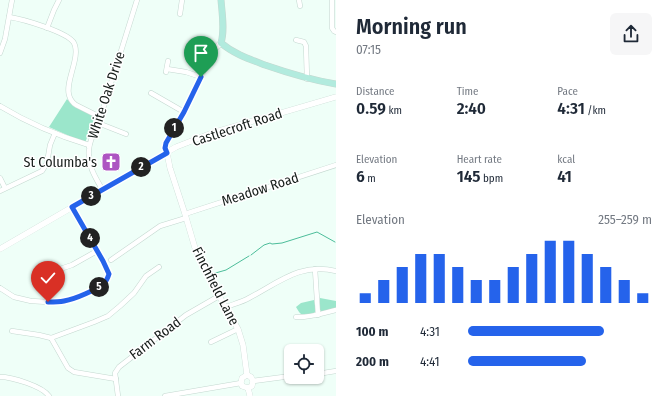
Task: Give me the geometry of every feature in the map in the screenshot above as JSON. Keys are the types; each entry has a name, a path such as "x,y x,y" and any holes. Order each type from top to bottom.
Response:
{"main road":[{"path":"221,0 223,26 222,43 228,48 239,55 273,68 307,79 334,84"}],"street":[{"path":"0,53 5,39 12,0"},
{"path":"47,28 59,0"},
{"name":"White Oak Drive","path":"102,189 90,163 90,145 137,0"},
{"path":"180,14 182,0"},
{"path":"299,2 305,0"},
{"path":"332,0 332,28 336,32"},
{"path":"9,17 26,20 47,28 69,38 74,42 76,52 69,87 70,99 76,105 100,117"},
{"path":"296,40 304,42 306,46 307,79"},
{"path":"167,153 165,148 166,143 184,112 211,52 222,43"},
{"path":"168,61 166,71 186,72 201,77"},
{"path":"150,92 184,112"},
{"name":"Castlecroft Road","path":"0,249 102,189 187,143 212,133 335,96"},
{"path":"0,108 72,140 90,145"},
{"path":"98,123 126,134"},
{"path":"0,190 42,171 48,163 50,145 55,133"},
{"name":"Finchfield Lane","path":"167,153 170,168 201,263 238,329 243,344 247,375"},
{"name":"Meadow Road","path":"111,260 160,226 336,165"},
{"path":"0,178 5,188"},
{"path":"0,288 14,297 31,301 48,302 64,301 80,297 104,283 109,274 72,207"},
{"path":"54,271 72,265 97,251"},
{"path":"12,332 40,335 51,338 108,316 130,298 148,274 159,267"},
{"path":"315,268 318,314"},
{"path":"226,307 248,299 285,277 315,268 336,272"},
{"name":"Farm Road","path":"116,379 115,373 125,362 186,315 219,296"},
{"path":"296,317 303,317 336,310"},
{"path":"211,342 238,329"},
{"path":"51,338 68,368 74,372 116,379 118,396"},
{"path":"324,373 336,372"},
{"path":"241,383 242,378 247,375 251,377 253,381"},
{"path":"0,377 15,378 44,391 49,396"},
{"path":"253,381 284,377"},
{"path":"248,388 252,386 253,381"},
{"path":"241,383 242,386 248,388"},
{"path":"165,396 190,394 241,383"},
{"path":"248,388 250,396"}],"green space":[{"path":"67,99 73,106 95,116 85,143 49,127"},
{"path":"320,298 336,301 336,308 322,312 320,310"},
{"path":"314,300 316,311 314,313 303,315 296,307 301,303"}],"waterway":[{"path":"251,255 264,245 270,243 282,243 317,232 335,242"},
{"path":"212,274 226,270 249,256"}],"place":[{"name":"St Columba's","path":"111,162"}],"route":[{"path":"48,302 64,301 80,297 99,287 108,278 109,274 103,261 72,207 167,153 165,148 166,143 184,112 201,77"}]}
